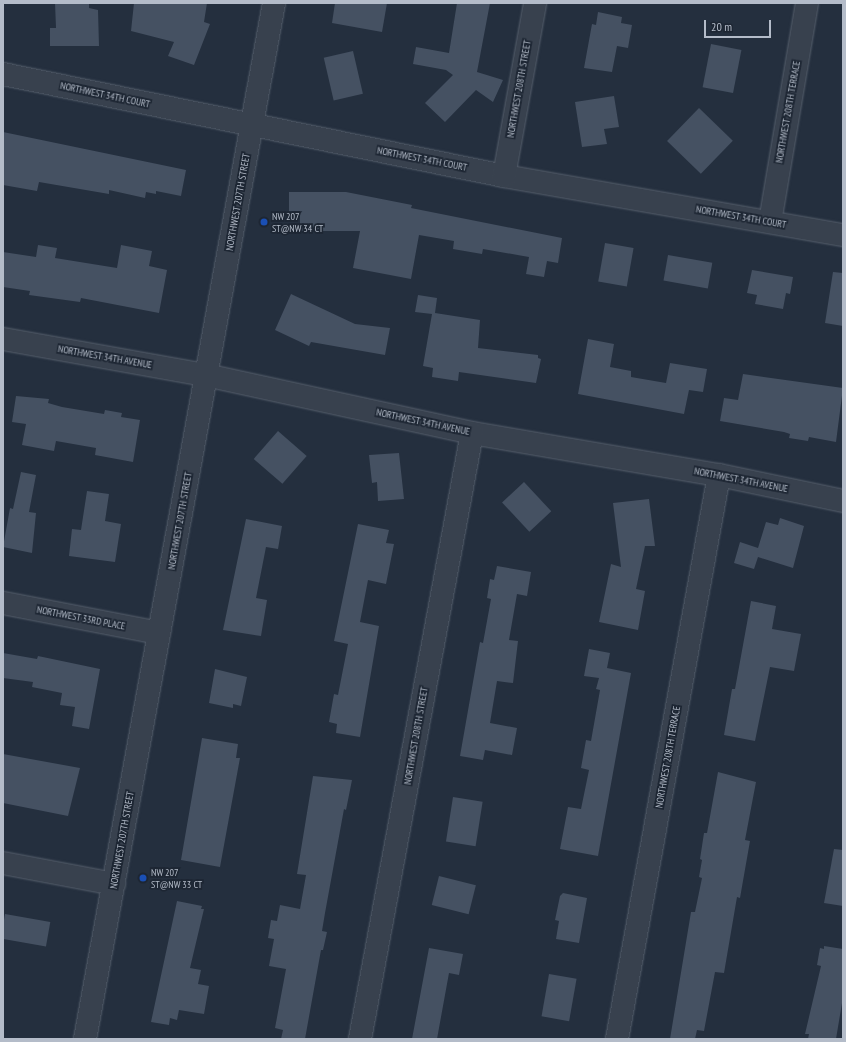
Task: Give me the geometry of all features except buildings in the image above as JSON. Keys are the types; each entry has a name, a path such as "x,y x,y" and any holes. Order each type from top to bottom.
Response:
{"street":[{"name":"NORTHWEST 207TH STREET","path":"85,1039 274,3"},
{"name":"NORTHWEST 208TH STREET","path":"504,176 535,3"},
{"name":"NORTHWEST 208TH TERRACE","path":"770,222 807,3"},
{"name":"NORTHWEST 34TH COURT","path":"3,74 504,176 843,235"},
{"name":"NORTHWEST 34TH AVENUE","path":"3,339 206,375 472,433 719,475 843,501"},
{"name":"NORTHWEST 208TH STREET","path":"360,1039 472,433"},
{"name":"NORTHWEST 208TH TERRACE","path":"617,1039 719,475"},
{"name":"NORTHWEST 33RD PLACE","path":"3,603 159,633"},
{"path":"3,863 114,884"}],"place":[{"name":"NW 207 ST@NW 34 CT","path":"264,222"},
{"name":"NW 207 ST@NW 33 CT","path":"143,878"}]}
